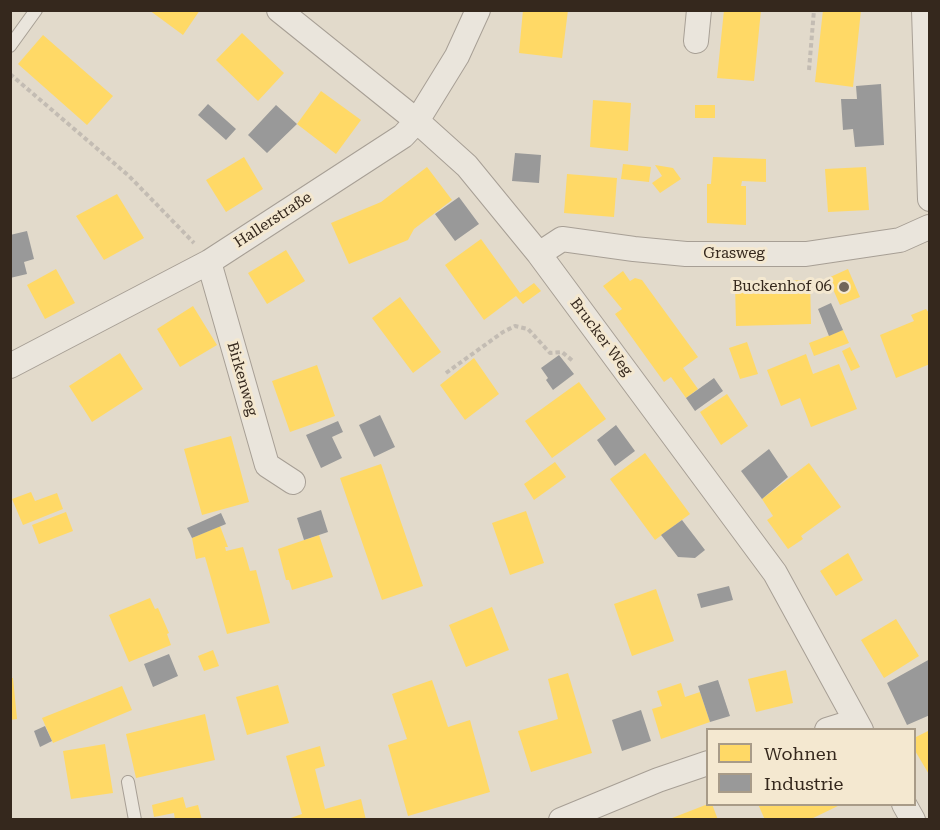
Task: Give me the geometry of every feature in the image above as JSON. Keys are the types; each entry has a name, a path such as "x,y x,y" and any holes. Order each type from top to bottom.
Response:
{"street":[{"name":"Brucker Weg","path":"279,10 417,121 467,166 539,254 775,573 858,725"},
{"name":"Hallerstraße","path":"10,366 209,262 403,136 417,121 457,56 478,10"},
{"path":"696,41 699,10"},
{"name":"Grasweg","path":"539,254 562,239 686,254 806,254 900,240 929,227 926,218 930,200 924,10"},
{"name":"Birkenweg","path":"209,262 267,465 293,482"},
{"path":"835,728 858,725"},
{"path":"561,819 658,780 706,764"},
{"path":"905,806 913,819"}],"lane":[{"path":"10,46 36,10"},
{"path":"128,782 135,819"}],"path":[{"path":"809,70 814,10"},
{"path":"10,74 129,176 199,248 209,262"},
{"path":"446,373 502,332 515,326 528,329 550,353 562,352 574,362"}],"building: Wohnen":[{"path":"149,10 200,10 183,35"},
{"path":"523,10 568,10 562,58 519,53"},
{"path":"724,10 761,10 754,81 717,78"},
{"path":"823,10 861,10 853,87 815,82"},
{"path":"242,33 284,73 258,101 216,60"},
{"path":"43,35 113,96 87,125 18,64"},
{"path":"321,91 361,120 336,154 297,124"},
{"path":"593,100 631,103 628,151 590,147"},
{"path":"695,105 715,105 715,118 695,118"},
{"path":"244,157 263,189 226,212 206,180"},
{"path":"713,157 766,159 766,182 742,181 741,186 746,186 746,225 707,223 707,184 711,184"},
{"path":"623,164 651,167 649,182 621,179"},
{"path":"655,165 673,168 681,179 660,193 652,183 662,176"},
{"path":"427,167 452,200 414,229 408,240 349,264 331,223 381,202"},
{"path":"866,167 869,210 828,212 825,169"},
{"path":"567,174 617,178 614,217 564,213"},
{"path":"117,194 144,238 104,260 76,216"},
{"path":"481,239 520,293 534,283 541,291 523,304 516,296 484,320 445,265"},
{"path":"286,250 305,281 267,304 248,273"},
{"path":"56,269 75,303 45,319 27,285"},
{"name":"Buckenhof 06","path":"848,269 860,297 840,305 828,278"},
{"path":"623,271 630,281 635,278 642,280 698,357 683,368 698,389 686,398 671,377 664,382 615,314 622,309 603,286"},
{"path":"810,280 811,324 736,326 735,282"},
{"path":"400,297 441,352 413,373 372,318"},
{"path":"193,306 217,345 180,367 157,329"},
{"path":"926,309 930,314 930,364 896,378 880,335 914,321 911,315"},
{"path":"843,330 849,343 814,356 809,343"},
{"path":"747,342 758,374 740,379 729,348"},
{"path":"850,347 860,367 851,371 842,351"},
{"path":"120,353 143,389 92,422 69,386"},
{"path":"806,354 813,374 839,364 857,409 811,427 800,398 781,406 767,370"},
{"path":"474,358 499,394 465,420 440,385"},
{"path":"317,365 335,416 290,432 272,381"},
{"path":"579,382 606,419 552,458 525,421"},
{"path":"727,394 748,426 721,445 700,412"},
{"path":"231,436 249,502 202,515 184,449"},
{"path":"645,453 690,514 655,540 610,479"},
{"path":"555,462 566,477 534,500 524,484"},
{"path":"809,463 841,507 801,536 803,539 788,549 767,520 773,516 762,499"},
{"path":"381,464 423,586 382,600 340,478"},
{"path":"31,492 35,501 57,493 63,509 23,525 12,499"},
{"path":"526,511 544,563 510,575 492,523"},
{"path":"66,512 73,531 39,544 32,525"},
{"path":"220,526 228,547 225,547 226,551 243,547 250,571 256,570 270,623 227,634 205,557 196,559 192,538"},
{"path":"319,535 333,577 292,590 289,580 286,580 278,549"},
{"path":"848,553 863,580 836,596 820,571"},
{"path":"656,589 674,641 632,656 614,604"},
{"path":"150,598 155,609 158,608 169,633 167,634 171,645 129,662 109,615"},
{"path":"492,607 509,650 466,667 449,625"},
{"path":"896,619 919,656 884,678 861,640"},
{"path":"213,650 219,666 204,671 198,656"},
{"path":"786,670 793,703 756,712 748,679"},
{"path":"568,673 592,753 531,772 518,731 558,719 548,679"},
{"path":"10,678 13,678 17,719 10,720"},
{"path":"432,680 448,727 470,720 490,792 408,816 388,745 407,739 392,694"},
{"path":"681,683 685,697 700,692 710,722 661,739 652,709 662,706 657,691"},
{"path":"278,685 289,723 247,735 236,697"},
{"path":"122,686 132,710 53,743 42,718"},
{"path":"205,714 215,760 136,778 126,734"},
{"path":"930,730 930,776 916,752 916,737"},
{"path":"105,744 113,793 71,799 63,751"},
{"path":"320,746 325,766 315,769 325,809 361,799 366,820 285,820 302,814 286,756"},
{"path":"183,797 186,808 198,805 202,820 175,820 174,813 154,817 152,805"},
{"path":"706,805 713,806 718,820 667,820"},
{"path":"759,806 838,806 809,820 765,820"}],"building: Industrie":[{"path":"881,84 884,145 855,147 853,129 843,130 841,99 857,99 856,86"},
{"path":"208,104 236,129 226,140 198,115"},
{"path":"276,105 297,124 267,153 248,135"},
{"path":"515,153 541,155 539,183 512,181"},
{"path":"459,197 479,224 455,241 435,214"},
{"path":"27,231 34,259 24,262 27,274 10,278 10,235"},
{"path":"831,303 843,330 829,336 818,309"},
{"path":"559,355 574,374 553,390 541,368"},
{"path":"714,378 723,391 695,411 686,398"},
{"path":"380,415 395,447 374,457 359,425"},
{"path":"338,421 343,432 332,437 342,458 321,468 306,435"},
{"path":"616,425 635,451 615,466 597,440"},
{"path":"769,449 788,477 762,499 741,471"},
{"path":"321,510 328,532 304,540 297,518"},
{"path":"221,513 226,524 192,538 187,528"},
{"path":"682,520 705,550 695,558 678,557 661,535"},
{"path":"729,586 733,600 701,608 697,594"},
{"path":"169,654 178,676 153,687 144,664"},
{"path":"930,659 930,715 907,725 887,683"},
{"path":"718,680 730,716 710,722 698,686"},
{"path":"641,710 651,741 622,751 612,720"},
{"path":"45,726 52,741 40,747 34,731"}],"place":[{"name":"Buckenhof 06","path":"844,287"}]}
